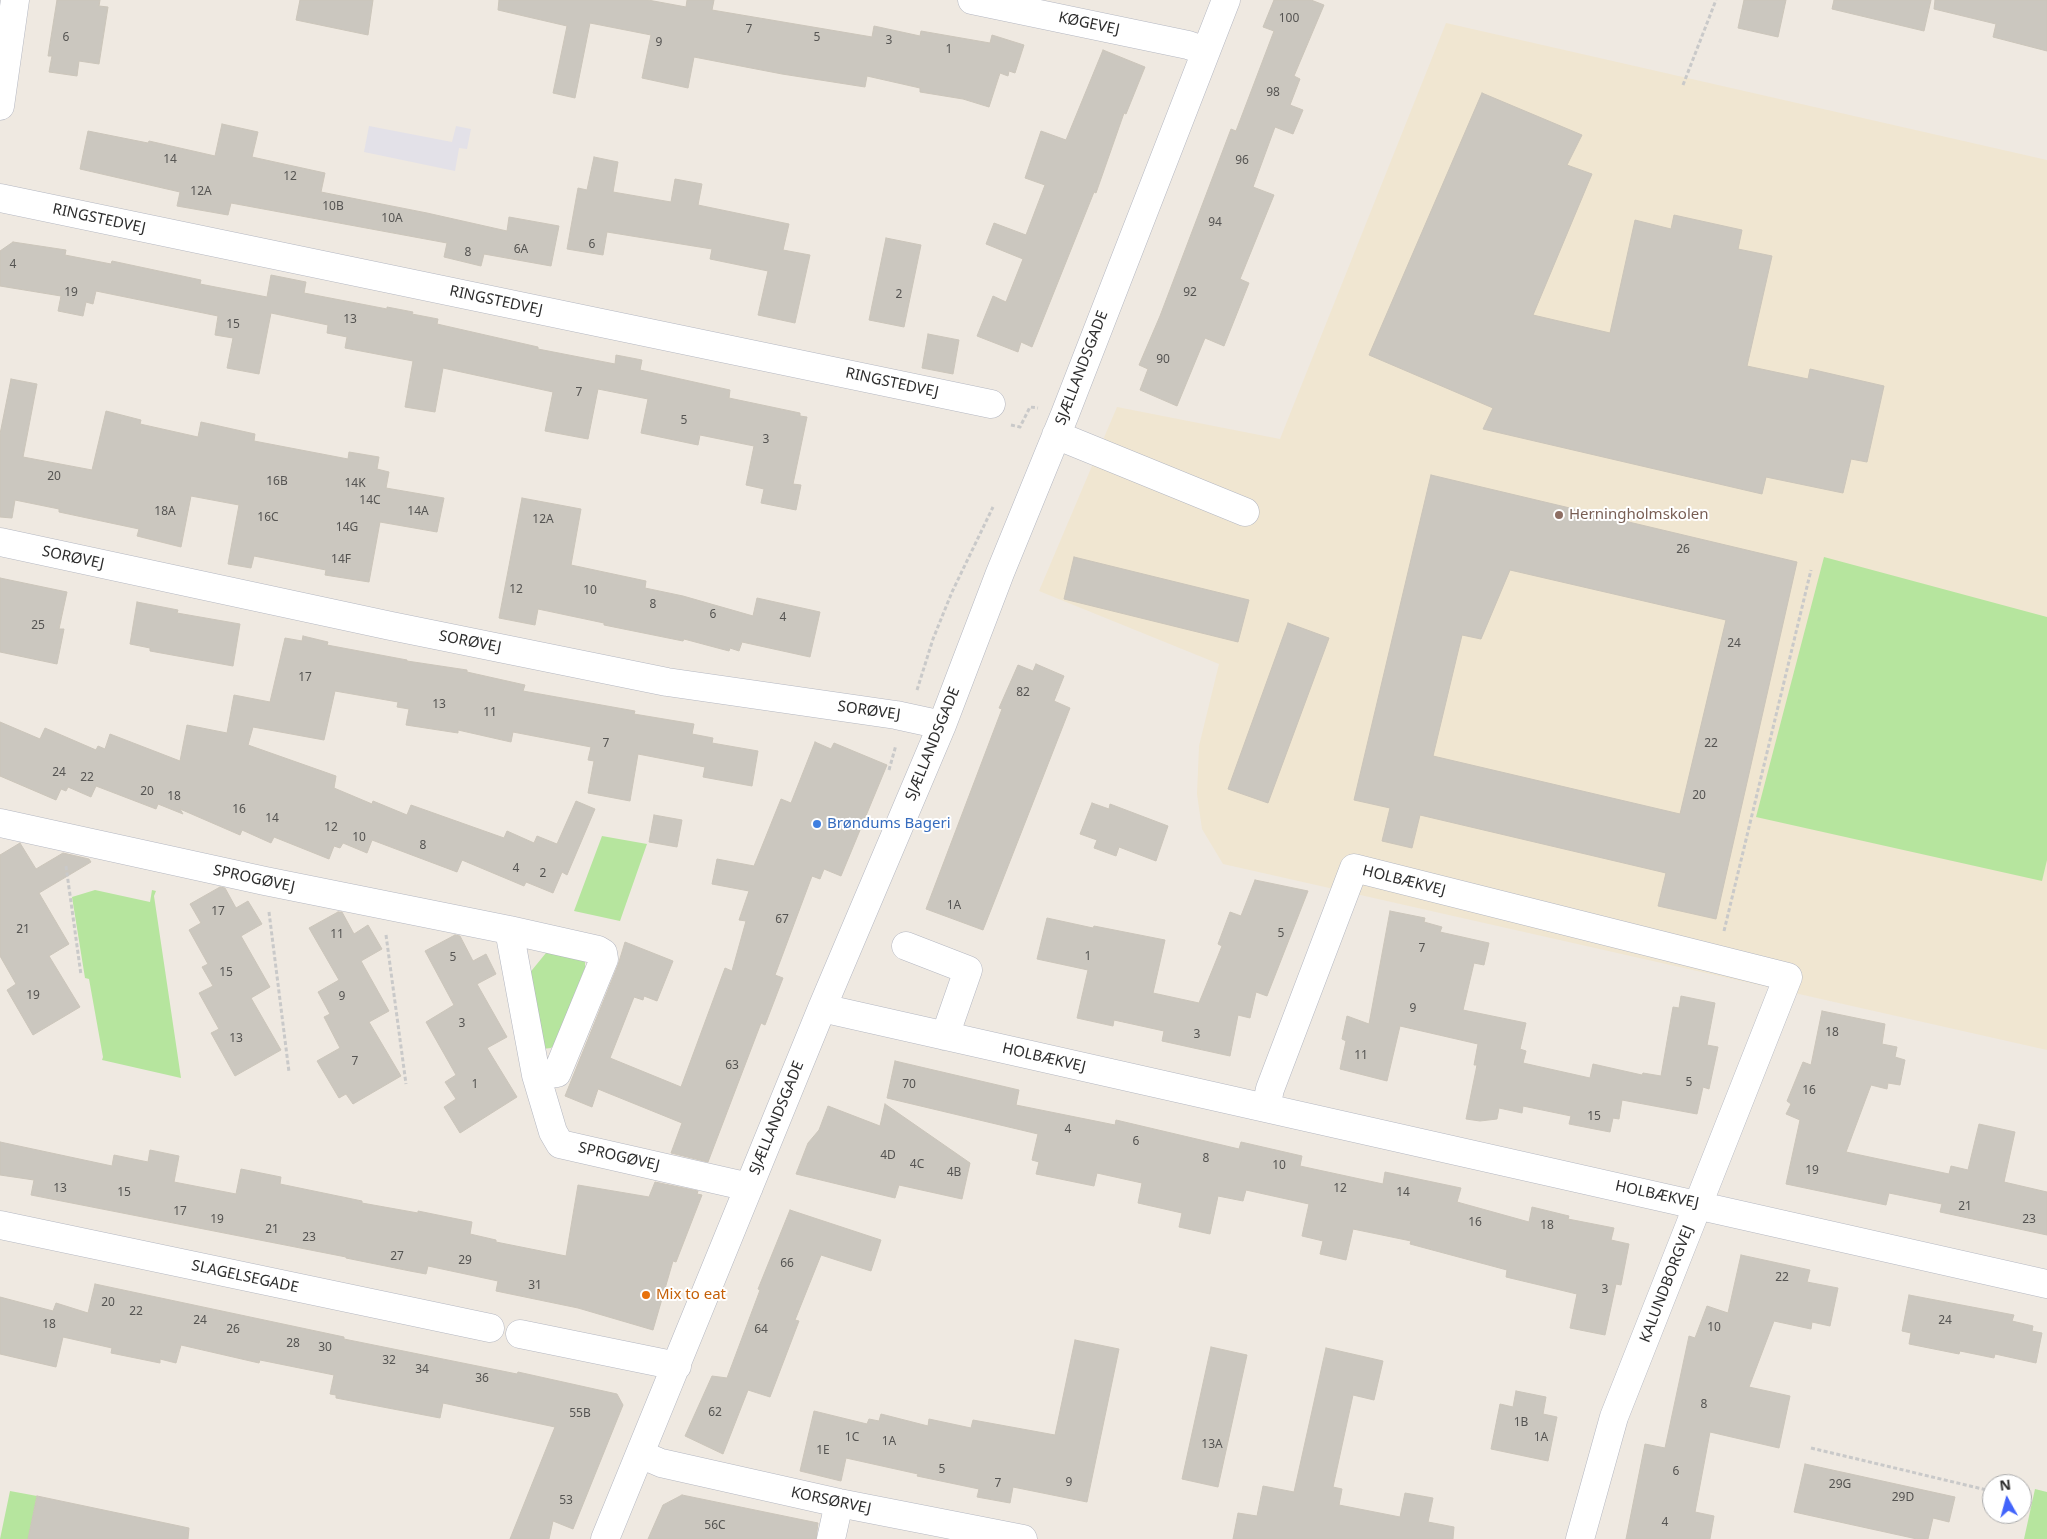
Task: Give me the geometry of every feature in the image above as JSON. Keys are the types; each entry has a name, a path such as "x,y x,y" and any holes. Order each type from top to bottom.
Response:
{"street":[{"path":"0,106 15,0"},
{"name":"KØGEVEJ","path":"972,0 1188,45 1205,51"},
{"name":"SJÆLLANDSGADE","path":"606,1539 822,1008 942,725 1226,0"},
{"name":"RINGSTEDVEJ","path":"0,198 991,404"},
{"path":"1056,435 1246,512"},
{"name":"SORØVEJ","path":"0,542 381,624 667,682 896,715 942,725"},
{"name":"SPROGØVEJ","path":"0,823 265,882 509,930 598,950 603,953 604,959 557,1073 536,1075"},
{"name":"HOLBÆKVEJ","path":"1266,1107 1270,1089 1354,868 1788,977"},
{"name":"SPROGØVEJ","path":"509,930 536,1075 552,1132 560,1144 749,1187"},
{"path":"906,946 968,970 945,1036"},
{"name":"KALUNDBORGVEJ","path":"1580,1539 1614,1417 1788,977"},
{"name":"HOLBÆKVEJ","path":"822,1008 2047,1284"},
{"name":"SLAGELSEGADE","path":"0,1225 490,1328"},
{"path":"520,1334 677,1366"},
{"name":"KORSØRVEJ","path":"640,1454 661,1463 839,1504 1024,1539"},
{"path":"831,1539 839,1504"}],"path":[{"path":"1683,85 1716,0"},
{"path":"1717,959 1811,570"},
{"path":"63,836 81,975"},
{"path":"265,882 289,1072"},
{"path":"382,905 406,1084"},
{"path":"1811,1448 1982,1489"}],"shaded area":[{"name":"Herningholmskolen","path":"1446,23 2047,160 2047,1050 1223,864 1202,829 1197,794 1199,746 1219,664 1039,591 1117,407 1280,439"},
{"path":"369,126 452,142 456,126 471,129 467,149 459,148 455,171 364,152"}],"green space":[{"path":"1824,557 2047,617 2047,860 2042,881 1756,817"},
{"path":"602,836 647,844 620,921 574,911"},
{"path":"95,890 150,902 152,890 156,891 154,896 181,1078 102,1060 89,979 85,978 72,897"},
{"path":"550,948 582,957 585,962 585,968 554,1045 551,1048 542,1049 528,975"},
{"path":"2035,1489 2047,1492 2047,1539 2024,1539 2027,1524 2032,1524 2032,1503"},
{"path":"10,1491 37,1496 28,1539 0,1539"}],"building":[{"path":"57,0 100,0 99,6 108,7 99,64 79,61 77,76 49,72 52,56 48,56"},
{"path":"300,0 373,0 368,35 296,20"},
{"path":"499,0 648,0 686,7 687,0 714,0 712,10 872,37 874,26 920,36 921,31 990,43 992,35 1024,45 1015,73 1009,71 1008,76 1000,73 989,107 963,99 920,92 920,88 867,76 865,87 782,74 694,57 688,88 642,78 651,35 590,23 575,98 553,93 567,26 498,10"},
{"path":"1274,0 1311,0 1324,5 1294,76 1300,79 1290,105 1303,110 1293,134 1275,127 1253,187 1274,195 1240,279 1249,283 1224,346 1205,338 1177,406 1140,390 1148,369 1139,365 1160,316 1231,129 1236,131 1274,31 1263,27"},
{"path":"1744,0 1786,0 1778,37 1738,28"},
{"path":"1834,0 1931,0 1924,31 1832,9"},
{"path":"1935,0 2047,0 2047,51 1993,37 1996,24 1934,9"},
{"path":"1103,50 1145,67 1126,114 1124,113 1096,193 1094,192 1032,347 1021,342 1018,352 977,336 993,296 1006,302 1023,259 986,244 994,223 1026,235 1045,185 1025,178 1041,131 1066,140"},
{"path":"1482,93 1582,135 1567,165 1592,174 1533,315 1610,333 1635,220 1671,229 1674,215 1742,230 1738,249 1772,256 1747,366 1808,379 1810,369 1884,386 1867,462 1851,459 1843,493 1766,477 1762,494 1483,429 1493,408 1369,355"},
{"path":"222,124 258,132 252,157 325,173 321,192 507,231 509,217 559,226 551,266 484,254 481,266 444,257 447,243 231,203 228,215 177,206 180,192 80,169 88,131 148,143 149,141 215,156"},
{"path":"594,157 618,162 613,192 671,202 675,179 702,184 698,205 789,224 783,250 810,255 795,323 758,315 768,271 710,259 712,249 607,232 603,255 567,249 578,188 587,190"},
{"path":"886,238 921,245 904,327 869,320"},
{"path":"13,242 66,250 65,255 111,264 112,261 201,280 200,284 267,297 271,275 306,282 304,293 387,309 387,307 413,312 412,314 438,319 437,324 538,347 538,349 615,364 616,355 642,360 640,370 730,390 729,398 800,413 800,416 807,417 793,484 801,485 796,510 761,503 764,489 746,485 754,446 700,435 698,445 641,433 648,399 598,389 588,439 545,431 553,392 443,368 435,412 405,407 413,361 345,348 347,337 327,333 328,325 271,313 259,374 227,368 233,338 215,335 218,316 96,291 93,304 86,302 83,316 58,311 61,296 0,286 0,251"},
{"path":"928,334 959,340 953,374 922,368"},
{"path":"11,379 37,384 23,457 92,470 106,411 141,420 140,424 198,437 201,422 255,434 254,441 348,459 349,452 379,457 377,469 389,472 386,488 444,498 437,532 380,522 369,582 325,575 326,570 254,556 251,568 228,564 239,505 191,496 181,547 137,536 139,529 59,512 59,509 15,500 12,518 0,517 0,434"},
{"path":"1431,475 1797,562 1716,919 1658,906 1666,873 1420,815 1412,848 1382,841 1390,808 1354,800","holes":["1510,570 1726,620 1680,814 1433,756 1462,635 1481,639"]},
{"path":"522,498 581,509 571,565 646,581 645,588 683,596 753,616 757,598 820,612 810,657 742,642 739,651 730,648 729,651 684,639 683,641 604,625 604,623 538,609 535,625 499,618"},
{"path":"1074,557 1249,600 1238,642 1064,599"},
{"path":"0,578 67,592 59,629 64,629 57,664 0,652"},
{"path":"137,602 178,610 177,613 240,624 233,666 150,651 150,648 130,644"},
{"path":"1288,623 1329,638 1268,803 1228,789"},
{"path":"303,636 328,642 327,645 407,661 467,670 467,672 525,685 523,691 635,711 634,714 694,724 692,734 713,738 712,743 758,751 752,786 703,777 705,767 638,754 630,801 588,793 594,761 588,760 591,747 513,732 511,742 458,730 458,733 406,725 409,709 397,707 398,702 335,691 324,740 253,727 248,745 336,776 334,788 372,804 373,801 407,815 411,805 504,838 507,831 534,843 537,836 557,844 576,801 595,809 567,875 562,872 553,893 526,882 524,886 462,860 457,872 372,840 367,853 343,843 340,848 334,846 329,859 274,837 271,843 242,830 240,835 180,809 183,814 158,804 156,809 96,786 91,797 68,787 66,791 61,789 56,800 0,776 0,722 40,739 45,728 96,750 98,746 105,749 110,734 180,761 187,725 227,733 234,695 270,702 285,638 302,641"},
{"path":"1036,664 1064,676 1054,701 1070,708 983,930 926,909 1002,709 999,708 1018,665 1033,671"},
{"path":"815,742 831,749 834,743 887,765 841,876 824,869 820,879 812,876 775,975 783,978 765,1025 761,1023 708,1162 671,1153 682,1123 598,1089 592,1107 565,1096 618,965 625,942 673,961 657,1001 644,996 643,1000 634,997 610,1058 681,1087 725,968 732,971 746,921 739,920 749,891 712,884 717,859 754,866 781,799 791,803"},
{"path":"1092,803 1109,809 1110,804 1168,826 1156,861 1119,847 1116,856 1094,848 1097,840 1080,834"},
{"path":"654,815 682,820 677,847 649,842"},
{"path":"20,843 36,869 63,853 89,859 91,862 39,893 69,944 49,956 80,1007 33,1035 7,990 16,984 0,956 0,855"},
{"path":"1255,880 1308,891 1267,996 1256,992 1250,1018 1238,1015 1230,1056 1162,1041 1164,1031 1114,1020 1113,1026 1077,1018 1088,970 1037,959 1047,918 1165,940 1153,993 1199,1003 1222,946 1218,944 1230,912 1241,916"},
{"path":"220,887 225,888 236,908 248,901 262,924 241,936 270,987 251,998 281,1050 235,1076 211,1033 219,1029 199,993 213,986 202,967 208,964 189,930 201,923 190,904"},
{"path":"1390,911 1425,918 1424,922 1442,927 1440,932 1489,943 1484,965 1474,963 1463,1010 1526,1023 1520,1049 1526,1051 1523,1063 1590,1078 1593,1064 1642,1075 1643,1073 1661,1076 1673,1007 1679,1008 1681,996 1715,1003 1707,1045 1718,1047 1709,1089 1703,1087 1697,1114 1622,1100 1619,1119 1613,1118 1610,1132 1569,1124 1571,1116 1523,1106 1522,1113 1499,1108 1497,1119 1480,1121 1466,1119 1477,1065 1474,1065 1478,1044 1400,1026 1387,1081 1340,1069 1346,1041 1342,1039 1347,1016 1369,1024"},
{"path":"338,912 342,912 354,934 368,925 382,949 361,961 389,1011 369,1022 401,1076 353,1104 346,1094 339,1098 317,1061 340,1048 324,1017 330,1014 318,992 339,980 309,928"},
{"path":"455,935 460,936 473,961 486,954 496,974 477,984 507,1037 487,1048 517,1097 460,1133 444,1107 456,1099 445,1082 456,1075 426,1022 454,1005 425,951"},
{"path":"1822,1011 1885,1024 1882,1044 1897,1047 1895,1057 1905,1060 1900,1085 1888,1083 1887,1089 1871,1085 1846,1152 1949,1174 1951,1166 1968,1170 1979,1124 2015,1132 2004,1182 2047,1192 2047,1235 1940,1212 1942,1204 1889,1193 1886,1205 1786,1184 1800,1120 1786,1114 1791,1104 1787,1101 1803,1062 1811,1065"},
{"path":"895,1061 1019,1090 1016,1105 1115,1125 1116,1120 1239,1149 1241,1142 1302,1156 1300,1166 1383,1184 1385,1172 1461,1188 1457,1202 1529,1222 1532,1207 1569,1216 1568,1219 1614,1228 1611,1240 1629,1244 1621,1285 1616,1284 1605,1335 1570,1328 1577,1294 1506,1277 1507,1270 1410,1244 1411,1241 1353,1229 1346,1260 1320,1254 1323,1241 1302,1236 1309,1204 1246,1190 1243,1201 1218,1196 1210,1234 1179,1227 1182,1213 1138,1203 1142,1183 1097,1173 1094,1186 1036,1174 1039,1162 1032,1160 1038,1134 887,1098"},
{"path":"885,1104 970,1163 962,1199 899,1185 895,1198 796,1174 808,1143 819,1130 828,1106 880,1126"},
{"path":"0,1142 112,1166 114,1155 148,1162 150,1150 179,1156 174,1182 236,1194 241,1169 281,1177 280,1184 362,1201 362,1203 418,1213 418,1211 472,1222 470,1234 496,1240 496,1242 566,1256 578,1185 649,1197 655,1182 698,1191 697,1194 702,1195 676,1262 673,1261 653,1330 578,1308 496,1291 498,1281 428,1266 426,1274 31,1195 34,1180 0,1175"},
{"path":"790,1210 881,1240 871,1271 821,1255 795,1320 799,1321 770,1397 748,1390 723,1454 685,1436 712,1376 727,1378 760,1290 758,1289"},
{"path":"1741,1255 1810,1270 1807,1282 1838,1288 1830,1326 1812,1322 1811,1329 1774,1321 1749,1387 1790,1396 1779,1448 1710,1432 1695,1512 1714,1516 1710,1539 1626,1539 1645,1444 1665,1448 1689,1336 1695,1338 1707,1306 1728,1313"},
{"path":"95,1284 344,1337 344,1339 517,1374 518,1372 617,1394 623,1405 573,1529 553,1521 549,1539 510,1539 555,1427 443,1403 440,1418 336,1398 336,1395 330,1394 334,1375 260,1360 259,1363 181,1345 176,1363 160,1359 160,1363 111,1353 112,1348 63,1337 56,1367 0,1354 0,1297 53,1311 56,1303 88,1313"},
{"path":"1909,1295 2014,1315 2012,1321 2033,1326 2032,1331 2042,1333 2036,1363 1995,1354 1994,1358 1960,1351 1959,1354 1909,1344 1911,1333 1902,1331"},
{"path":"1075,1340 1119,1349 1087,1502 1013,1487 1010,1503 977,1497 979,1489 846,1458 841,1481 800,1471 814,1411 867,1424 869,1419 879,1421 881,1414 928,1426 929,1419 971,1428 973,1420 1055,1435"},
{"path":"1211,1347 1247,1355 1218,1487 1182,1479"},
{"path":"1326,1348 1383,1361 1374,1400 1353,1395 1333,1487 1342,1489 1339,1505 1400,1517 1405,1493 1433,1498 1428,1522 1454,1527 1453,1539 1233,1539 1238,1513 1257,1516 1263,1486 1294,1492"},
{"path":"1516,1391 1546,1397 1543,1414 1557,1417 1548,1461 1491,1449 1500,1404 1513,1407"},
{"path":"1805,1464 1955,1497 1949,1522 1933,1518 1928,1539 1917,1539 1794,1512"},
{"path":"682,1495 818,1523 816,1539 648,1539 663,1505"},
{"path":"37,1496 189,1528 188,1539 28,1539"}],"place":[{"name":"Herningholmskolen","path":"1559,515"},
{"name":"Brøndums Bageri","path":"817,824"},
{"name":"Mix to eat","path":"646,1295"}]}
